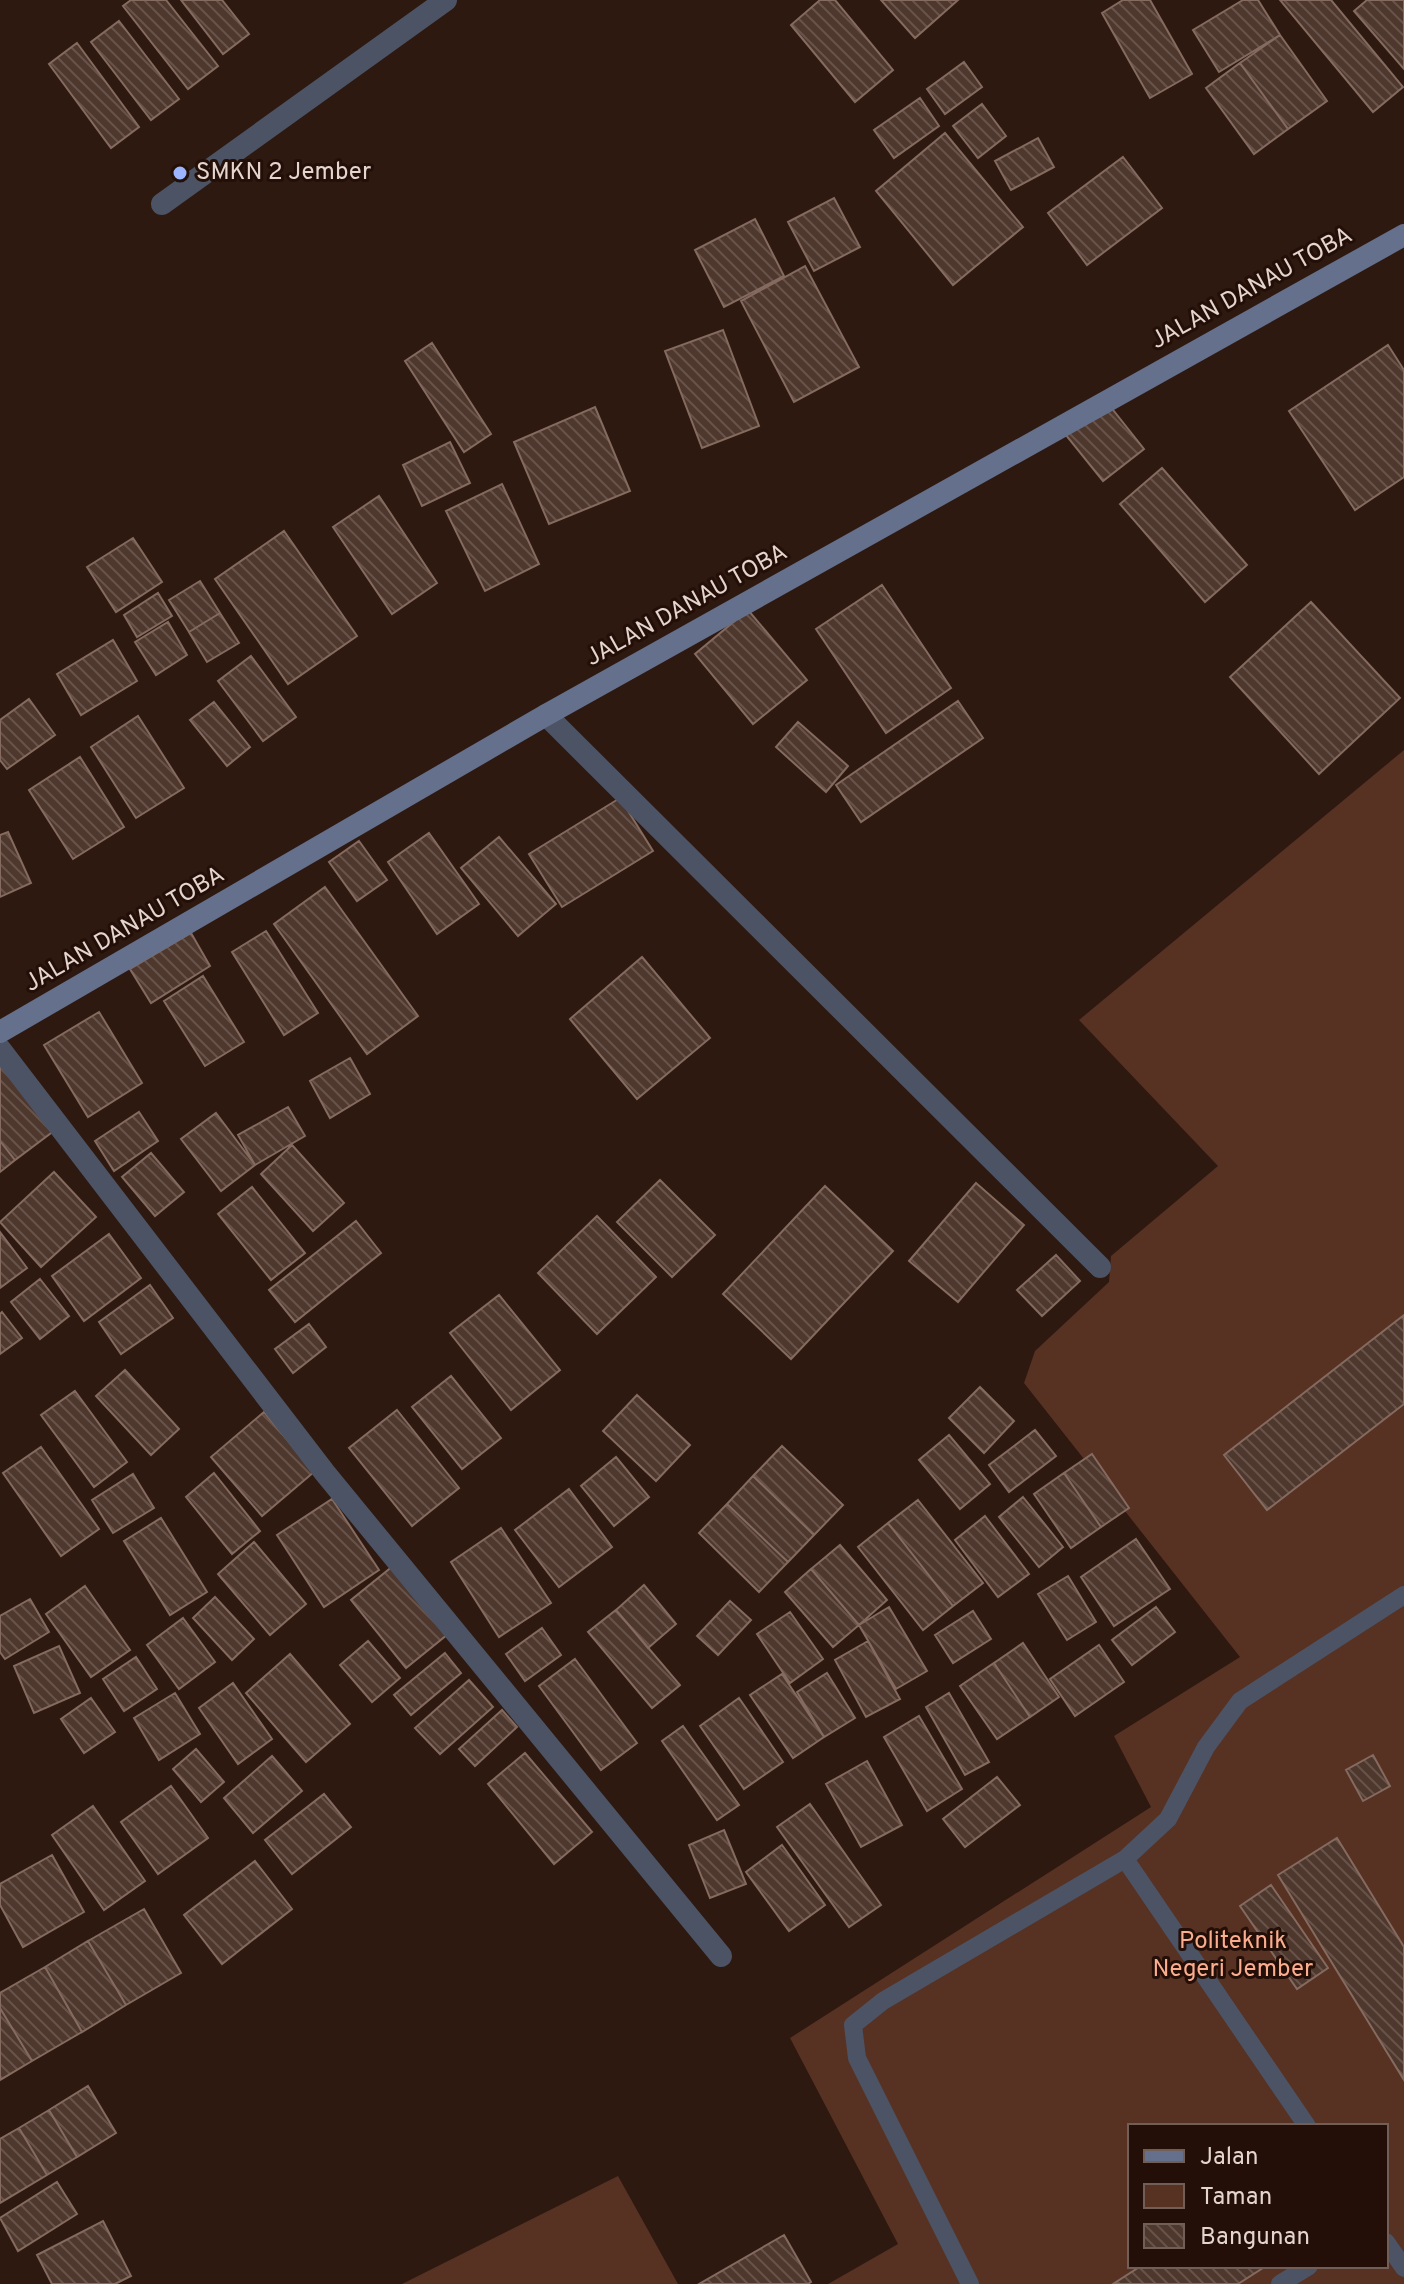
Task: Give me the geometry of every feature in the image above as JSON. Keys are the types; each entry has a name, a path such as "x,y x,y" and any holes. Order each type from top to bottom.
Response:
{"main road":[{"name":"JALAN DANAU TOBA","path":"0,1032 546,715 1404,235"}],"street":[{"path":"162,204 446,0"},
{"path":"546,715 1100,1267"},
{"path":"0,1049 325,1473 721,1956"}],"lane":[{"path":"970,2284 857,2058 853,2025 883,2001 1125,1859 1168,1819 1206,1747 1240,1701 1404,1595"},
{"path":"1125,1859 1306,2124"},
{"path":"1388,2245 1404,2268"},
{"path":"1280,2284 1306,2268"}],"green space":[{"name":"Politeknik Negeri Jember","path":"1404,750 1404,2284 828,2284 898,2244 790,2038 1151,1807 1114,1736 1240,1657 1024,1383 1035,1351 1109,1282 1111,1256 1218,1166 1079,1020"},
{"path":"618,2176 678,2284 402,2284"}],"building":[{"path":"131,0 166,0 218,66 188,89 123,6"},
{"path":"181,0 222,0 249,34 223,54"},
{"path":"820,0 835,0 893,70 855,102 791,25"},
{"path":"881,0 958,0 915,38"},
{"path":"1123,0 1150,0 1192,74 1150,98 1102,13"},
{"path":"1243,0 1258,0 1280,35 1219,72 1193,30"},
{"path":"1280,0 1331,0 1403,87 1373,112"},
{"path":"1367,0 1404,0 1404,69 1354,11"},
{"path":"119,21 179,99 151,120 91,42"},
{"path":"1280,35 1327,101 1288,129 1240,63"},
{"path":"77,43 139,127 111,148 49,64"},
{"path":"964,62 982,87 945,114 927,89"},
{"path":"1240,63 1288,129 1254,154 1206,88"},
{"path":"920,98 939,126 894,158 874,130"},
{"path":"982,104 1006,136 978,158 953,126"},
{"path":"945,133 1023,227 953,285 876,191"},
{"path":"1038,138 1054,167 1011,190 995,161"},
{"path":"1123,157 1162,208 1087,265 1048,213"},
{"path":"834,198 860,247 814,271 788,222"},
{"path":"755,219 784,276 724,307 695,250"},
{"path":"805,266 859,367 794,402 741,301"},
{"path":"723,330 759,426 702,448 665,351"},
{"path":"432,343 491,434 464,452 405,361"},
{"path":"1388,345 1404,370 1404,477 1355,510 1289,411"},
{"path":"1106,401 1144,449 1103,481 1065,434"},
{"path":"595,407 630,491 549,524 514,442"},
{"path":"450,442 470,483 422,506 403,465"},
{"path":"1162,468 1247,565 1205,602 1120,504"},
{"path":"502,484 539,564 485,591 446,511"},
{"path":"379,496 437,583 392,614 333,527"},
{"path":"284,531 357,636 288,684 215,579"},
{"path":"133,538 162,582 116,612 87,567"},
{"path":"200,581 220,613 189,632 169,600"},
{"path":"882,585 951,688 886,733 816,629"},
{"path":"158,593 172,616 137,637 124,615"},
{"path":"1311,602 1400,698 1319,774 1230,677"},
{"path":"748,610 807,680 753,724 695,654"},
{"path":"220,613 239,643 207,662 189,632"},
{"path":"168,622 187,655 156,675 135,642"},
{"path":"113,640 137,681 81,715 57,674"},
{"path":"251,656 296,717 263,741 218,681"},
{"path":"29,699 55,735 7,769 0,760 0,720"},
{"path":"958,701 983,738 861,822 836,785"},
{"path":"214,702 250,747 227,766 190,720"},
{"path":"138,716 184,788 136,818 91,747"},
{"path":"798,722 848,766 826,792 776,747"},
{"path":"80,757 124,827 73,859 29,790"},
{"path":"620,798 653,851 562,907 529,854"},
{"path":"8,832 31,883 0,897 0,835"},
{"path":"429,833 479,904 437,934 388,862"},
{"path":"499,837 556,904 518,936 461,868"},
{"path":"359,841 387,880 357,901 329,862"},
{"path":"325,887 418,1016 367,1054 274,924"},
{"path":"266,931 318,1013 284,1035 232,952"},
{"path":"191,933 210,966 151,1003 130,969"},
{"path":"642,957 710,1038 637,1099 570,1019"},
{"path":"203,976 244,1042 205,1066 164,1001"},
{"path":"99,1012 142,1083 88,1117 44,1045"},
{"path":"350,1058 370,1094 330,1118 310,1081"},
{"path":"0,1063 55,1130 15,1160 0,1141"},
{"path":"288,1107 305,1136 255,1165 238,1135"},
{"path":"139,1112 158,1141 114,1171 95,1141"},
{"path":"216,1113 255,1165 221,1191 181,1139"},
{"path":"0,1141 15,1160 0,1172"},
{"path":"292,1145 344,1203 313,1231 261,1174"},
{"path":"151,1153 184,1192 155,1216 122,1177"},
{"path":"54,1172 96,1217 41,1267 0,1222"},
{"path":"660,1180 715,1235 672,1277 617,1222"},
{"path":"976,1183 1024,1225 958,1302 909,1261"},
{"path":"825,1186 893,1251 791,1359 723,1294"},
{"path":"252,1187 305,1253 271,1280 218,1214"},
{"path":"597,1216 656,1277 597,1334 538,1273"},
{"path":"356,1221 381,1253 295,1322 269,1290"},
{"path":"0,1232 27,1268 0,1288"},
{"path":"109,1234 141,1278 84,1321 52,1276"},
{"path":"1056,1255 1080,1281 1042,1316 1017,1290"},
{"path":"40,1279 69,1316 40,1339 11,1302"},
{"path":"150,1285 173,1318 121,1354 99,1322"},
{"path":"499,1295 560,1370 511,1410 450,1333"},
{"path":"2,1312 22,1338 0,1354 0,1314"},
{"path":"1404,1315 1404,1404 1267,1510 1224,1455"},
{"path":"309,1324 326,1347 293,1373 275,1349"},
{"path":"125,1370 179,1429 151,1455 96,1396"},
{"path":"451,1376 501,1438 462,1469 412,1407"},
{"path":"980,1387 1014,1421 984,1453 949,1418"},
{"path":"75,1391 127,1462 94,1487 41,1415"},
{"path":"637,1395 690,1445 656,1481 603,1431"},
{"path":"397,1410 459,1488 412,1526 349,1448"},
{"path":"264,1412 314,1472 262,1516 211,1457"},
{"path":"1035,1430 1056,1456 1009,1492 989,1465"},
{"path":"949,1435 990,1484 960,1509 919,1460"},
{"path":"782,1446 843,1505 814,1535 753,1476"},
{"path":"41,1447 99,1529 61,1556 3,1473"},
{"path":"1092,1454 1129,1508 1101,1527 1064,1473"},
{"path":"616,1457 649,1497 614,1526 581,1486"},
{"path":"214,1473 260,1531 232,1554 186,1497"},
{"path":"1064,1473 1101,1527 1071,1548 1034,1494"},
{"path":"133,1474 154,1508 113,1533 92,1500"},
{"path":"753,1476 814,1535 788,1562 727,1504"},
{"path":"569,1489 612,1547 559,1587 515,1530"},
{"path":"1023,1497 1063,1547 1039,1567 999,1517"},
{"path":"332,1499 379,1570 324,1607 277,1535"},
{"path":"918,1500 983,1583 953,1606 888,1523"},
{"path":"727,1504 788,1562 759,1592 699,1533"},
{"path":"985,1516 1029,1574 998,1597 955,1540"},
{"path":"161,1518 207,1592 170,1615 124,1541"},
{"path":"888,1523 953,1606 923,1630 858,1547"},
{"path":"501,1528 551,1603 499,1637 451,1562"},
{"path":"1136,1539 1170,1589 1114,1626 1081,1577"},
{"path":"254,1542 306,1604 270,1635 218,1574"},
{"path":"840,1545 887,1600 859,1625 811,1569"},
{"path":"393,1566 448,1634 406,1668 351,1600"},
{"path":"811,1569 859,1625 833,1647 785,1592"},
{"path":"1068,1576 1096,1622 1067,1640 1038,1594"},
{"path":"644,1585 676,1624 648,1648 616,1610"},
{"path":"85,1586 130,1650 91,1677 46,1614"},
{"path":"215,1597 254,1639 232,1660 193,1618"},
{"path":"30,1599 49,1632 5,1659 0,1652 0,1616"},
{"path":"730,1601 751,1620 718,1655 697,1636"},
{"path":"889,1607 927,1671 896,1689 859,1625"},
{"path":"1156,1607 1175,1632 1132,1665 1112,1640"},
{"path":"616,1610 680,1685 652,1708 588,1632"},
{"path":"973,1611 991,1639 953,1663 935,1635"},
{"path":"790,1612 823,1659 790,1683 757,1634"},
{"path":"183,1618 215,1662 179,1689 147,1645"},
{"path":"542,1628 561,1655 525,1681 506,1654"},
{"path":"368,1641 400,1678 372,1702 340,1665"},
{"path":"868,1641 900,1699 866,1717 835,1660"},
{"path":"1023,1643 1059,1697 1030,1717 994,1663"},
{"path":"1099,1645 1124,1682 1075,1716 1050,1679"},
{"path":"59,1646 80,1693 34,1713 14,1666"},
{"path":"445,1653 461,1673 411,1715 394,1695"},
{"path":"290,1654 350,1724 306,1762 246,1693"},
{"path":"136,1657 157,1689 124,1711 103,1679"},
{"path":"575,1659 637,1743 601,1770 539,1686"},
{"path":"994,1663 1030,1717 997,1739 960,1686"},
{"path":"827,1673 855,1718 824,1737 797,1692"},
{"path":"782,1674 824,1737 793,1758 750,1695"},
{"path":"469,1680 493,1707 440,1754 415,1728"},
{"path":"233,1683 272,1739 238,1764 199,1708"},
{"path":"175,1693 200,1734 159,1760 134,1718"},
{"path":"949,1693 989,1762 965,1775 926,1707"},
{"path":"91,1698 115,1732 84,1753 61,1719"},
{"path":"739,1698 783,1762 744,1789 700,1726"},
{"path":"502,1710 517,1727 475,1766 459,1749"},
{"path":"919,1716 962,1789 927,1811 884,1737"},
{"path":"683,1726 739,1805 717,1820 662,1741"},
{"path":"196,1749 224,1782 201,1802 173,1769"},
{"path":"525,1753 592,1832 554,1864 488,1784"},
{"path":"1373,1755 1390,1786 1363,1801 1346,1770"},
{"path":"272,1756 302,1791 253,1833 224,1798"},
{"path":"867,1761 902,1825 861,1847 826,1784"},
{"path":"997,1777 1020,1805 965,1847 943,1819"},
{"path":"171,1786 208,1838 158,1874 121,1822"},
{"path":"324,1794 351,1827 292,1874 265,1840"},
{"path":"810,1804 881,1905 849,1927 777,1827"},
{"path":"93,1806 145,1881 104,1910 52,1835"},
{"path":"724,1830 746,1884 710,1898 689,1845"},
{"path":"1337,1838 1404,1947 1404,2080 1278,1875"},
{"path":"782,1845 825,1905 789,1931 746,1872"},
{"path":"52,1855 84,1912 23,1947 0,1905 0,1884"},
{"path":"255,1861 292,1909 222,1964 184,1915"},
{"path":"1271,1885 1328,1968 1297,1989 1240,1906"},
{"path":"144,1909 181,1973 126,2005 88,1941"},
{"path":"88,1941 126,2005 82,2032 45,1967"},
{"path":"45,1967 82,2032 32,2061 0,2008 0,1993"},
{"path":"0,2008 32,2061 0,2080"},
{"path":"88,2086 116,2133 77,2157 49,2110"},
{"path":"49,2110 77,2157 47,2175 19,2128"},
{"path":"19,2128 47,2175 0,2203 0,2139"},
{"path":"57,2182 77,2214 18,2251 0,2218"},
{"path":"103,2221 131,2276 115,2284 52,2284 37,2255"},
{"path":"784,2235 811,2282 808,2284 699,2284"},
{"path":"1138,2268 1263,2268 1238,2284 1113,2284"}],"place":[{"name":"SMKN 2 Jember","path":"180,173"}]}
